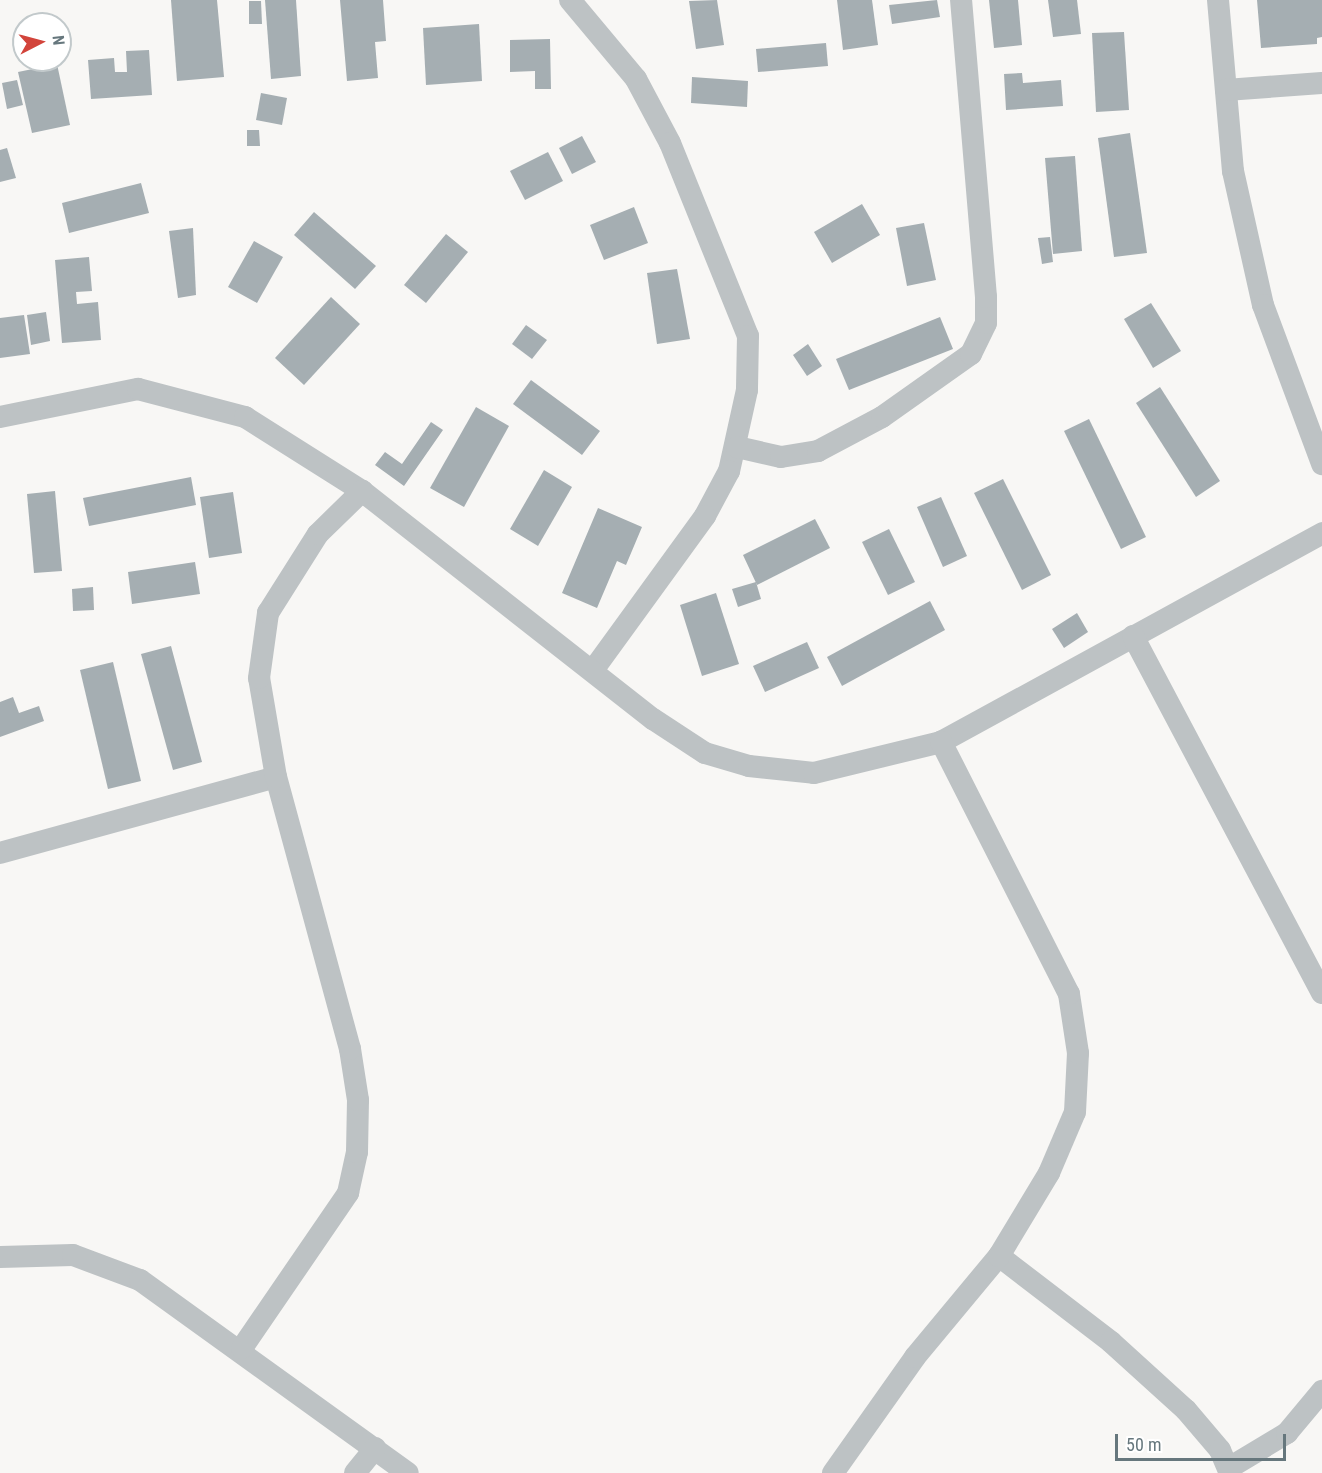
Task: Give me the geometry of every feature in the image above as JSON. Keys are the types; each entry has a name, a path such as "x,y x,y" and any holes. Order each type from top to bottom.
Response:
{"street":[{"path":"737,447 781,457 818,451 882,417 971,354 986,323 986,297 961,0"},
{"path":"1218,0 1233,171 1263,305 1322,464"},
{"path":"582,3 636,79 729,278 748,336 737,447 705,516 593,670"},
{"path":"1226,90 1322,83"},
{"path":"0,417 138,389 182,396 245,417 362,491 593,670 705,753 749,766 814,773 940,742 1322,533"},
{"path":"242,1348 348,1193 357,1152 358,1100 350,1049 276,777 259,678 268,613 318,534 362,491"},
{"path":"1133,636 1322,993"},
{"path":"833,1473 915,1356 999,1256 1048,1173 1075,1112 1078,1053 1069,994 940,742"},
{"path":"0,853 276,777"},
{"path":"0,1257 73,1255 140,1280 242,1348 408,1473"},
{"path":"999,1256 1111,1342 1186,1410 1230,1471 1287,1433 1322,1391"},
{"path":"355,1473 375,1448"}],"building":[{"path":"171,0 217,0 224,77 177,81"},
{"path":"265,0 296,0 301,76 271,79"},
{"path":"340,0 383,0 386,41 375,42 378,78 347,81"},
{"path":"717,0 724,45 696,49 689,1"},
{"path":"837,0 872,0 878,45 843,50"},
{"path":"937,0 940,17 892,24 889,5"},
{"path":"989,0 1018,0 1022,45 994,48"},
{"path":"1048,0 1077,0 1081,34 1053,37"},
{"path":"1257,0 1322,0 1322,37 1317,38 1317,44 1261,48"},
{"path":"249,1 261,1 262,24 249,24"},
{"path":"479,24 482,81 426,85 423,28"},
{"path":"1124,32 1129,110 1096,112 1092,33"},
{"path":"550,39 551,89 535,89 535,71 510,72 510,40"},
{"path":"826,43 828,66 758,72 756,49"},
{"path":"149,50 152,95 91,99 88,60 114,58 115,72 127,72 126,51"},
{"path":"18,72 59,72 70,125 32,133"},
{"path":"1022,73 1023,83 1061,80 1063,106 1006,110 1004,74"},
{"path":"692,77 748,81 747,107 691,103"},
{"path":"17,80 23,105 7,109 2,83"},
{"path":"261,93 287,98 282,125 256,120"},
{"path":"247,130 259,130 260,146 247,146"},
{"path":"1130,133 1147,253 1114,257 1098,138"},
{"path":"582,136 596,162 572,174 559,148"},
{"path":"7,148 16,178 0,182 0,150"},
{"path":"548,152 563,181 525,200 510,171"},
{"path":"1075,156 1082,251 1053,254 1045,158"},
{"path":"141,183 149,213 69,233 62,203"},
{"path":"862,204 880,235 832,263 814,232"},
{"path":"634,207 648,243 604,260 590,225"},
{"path":"314,212 376,266 355,289 294,235"},
{"path":"924,223 936,280 907,286 896,228"},
{"path":"193,228 196,295 178,298 169,231"},
{"path":"446,234 468,252 426,303 404,285"},
{"path":"1050,237 1053,262 1042,264 1038,238"},
{"path":"254,241 283,257 257,303 228,287"},
{"path":"89,257 92,291 76,292 77,304 98,302 101,340 62,343 55,260"},
{"path":"677,269 690,339 657,344 647,273"},
{"path":"331,297 360,324 304,385 275,358"},
{"path":"1151,303 1181,351 1153,368 1124,319"},
{"path":"46,312 50,341 31,345 27,315"},
{"path":"24,315 30,354 0,358 0,318"},
{"path":"940,317 953,349 849,390 836,359"},
{"path":"526,325 547,340 532,359 512,344"},
{"path":"808,344 822,366 807,376 793,355"},
{"path":"531,380 600,431 582,455 513,404"},
{"path":"1160,387 1220,481 1196,497 1136,403"},
{"path":"476,407 509,426 464,507 430,488"},
{"path":"1089,419 1146,537 1121,549 1064,431"},
{"path":"431,422 443,430 404,486 375,465 385,452 402,464"},
{"path":"544,470 572,487 538,546 510,529"},
{"path":"191,477 196,505 89,526 83,498"},
{"path":"1003,479 1051,575 1022,590 974,493"},
{"path":"55,491 62,571 34,573 27,494"},
{"path":"233,492 242,553 209,558 200,497"},
{"path":"941,497 967,556 943,567 917,507"},
{"path":"598,508 642,527 626,565 617,561 597,608 562,593"},
{"path":"815,519 830,548 757,585 743,555"},
{"path":"889,529 915,582 888,595 862,542"},
{"path":"195,562 200,594 132,604 128,572"},
{"path":"756,582 761,599 738,607 732,589"},
{"path":"93,587 94,610 73,611 72,589"},
{"path":"716,593 739,664 702,676 680,605"},
{"path":"930,601 945,630 842,686 827,657"},
{"path":"1077,613 1088,632 1064,648 1052,629"},
{"path":"807,642 819,668 765,692 753,666"},
{"path":"171,646 202,762 173,770 141,654"},
{"path":"113,662 141,781 108,789 80,670"},
{"path":"13,697 19,713 39,706 44,721 0,737 0,702"}]}
